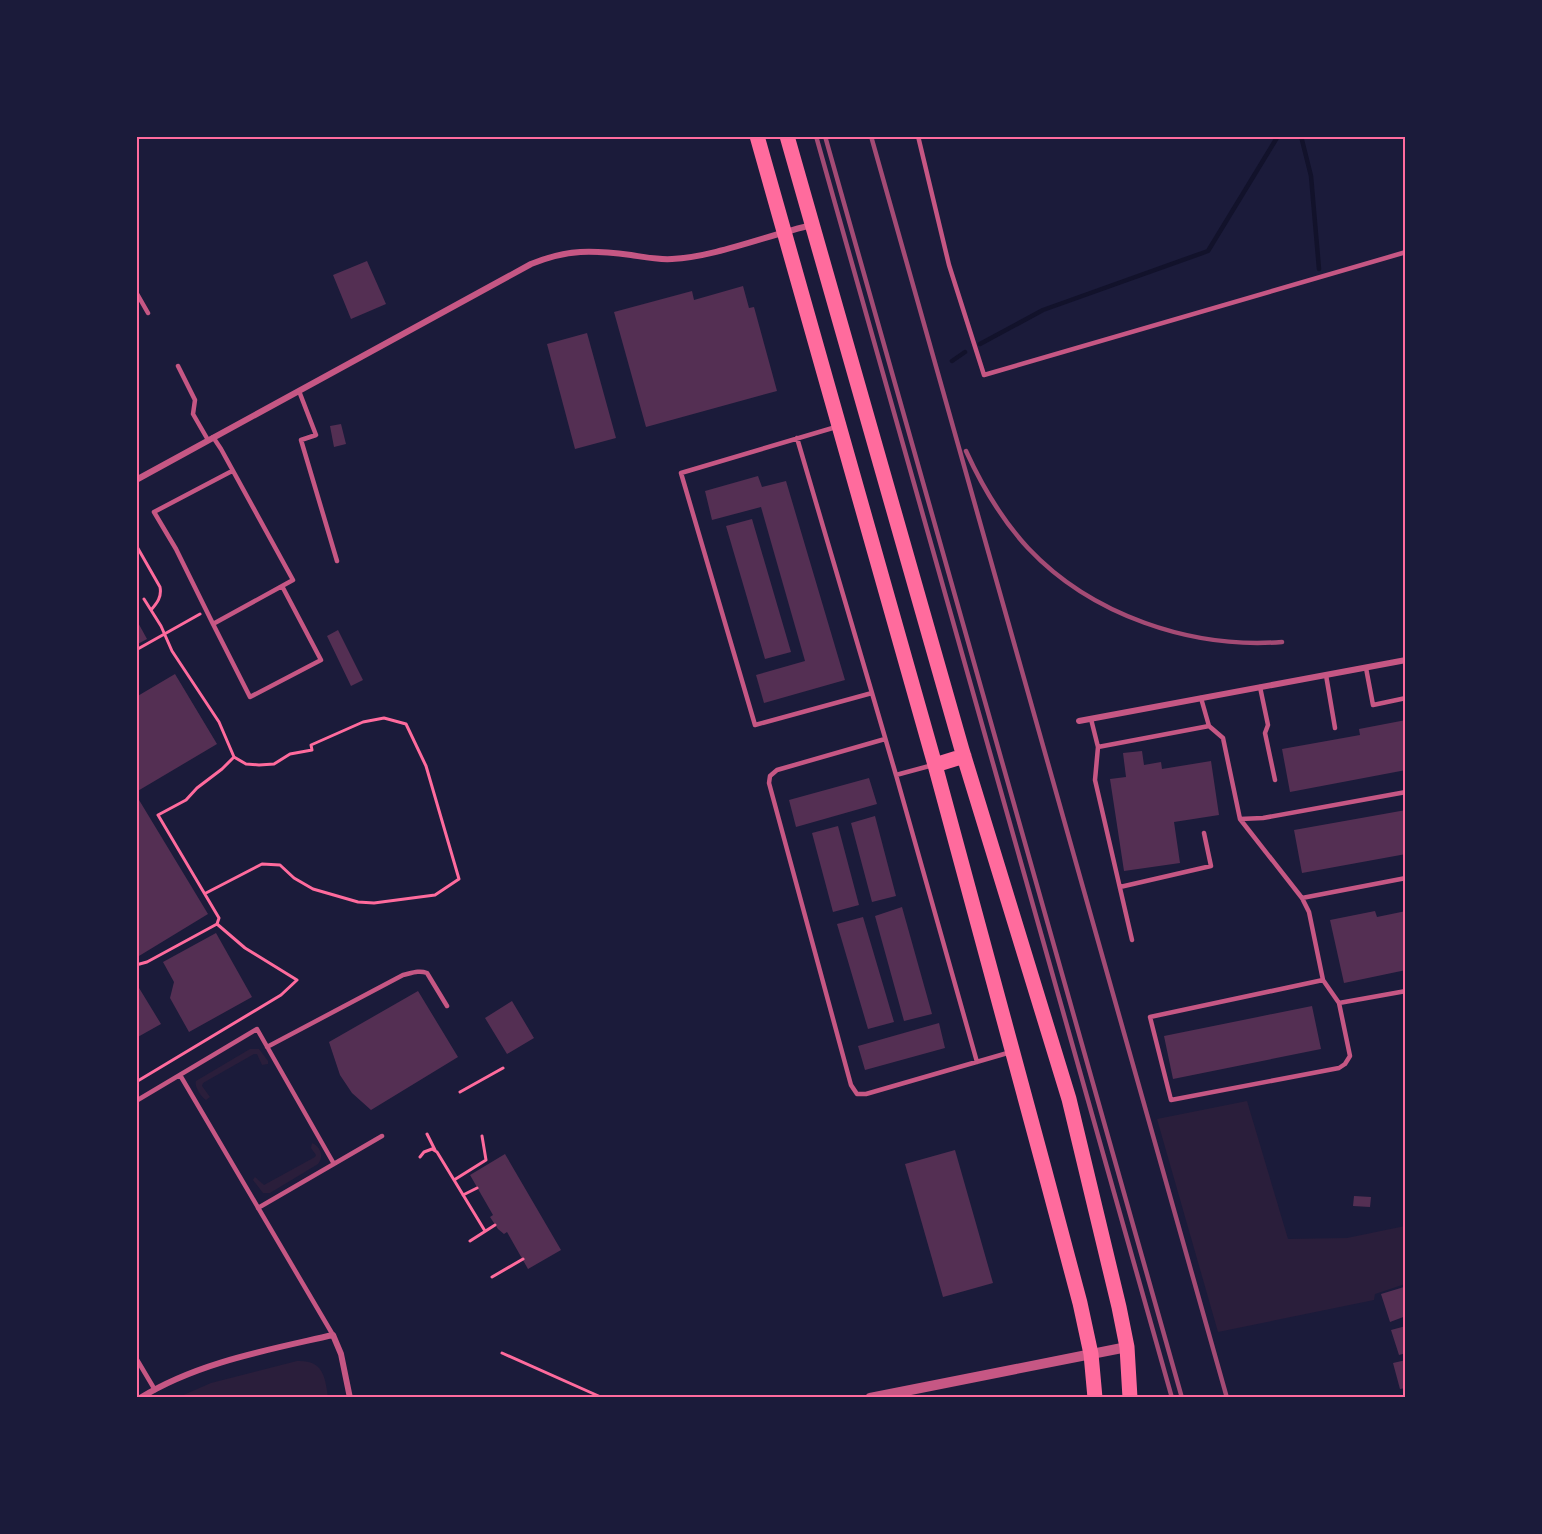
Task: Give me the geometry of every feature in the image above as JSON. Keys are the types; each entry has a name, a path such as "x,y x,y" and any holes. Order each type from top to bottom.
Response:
{"main road":[{"path":"757,136 935,765 1013,1051 1080,1303 1091,1354 1095,1398"},
{"path":"787,136 964,756 1069,1099 1127,1347 1130,1398"},
{"path":"935,765 964,756"}],"street":[{"path":"136,480 531,264 552,255 576,251 672,259 703,255 812,225"},
{"path":"1079,721 1406,660"},
{"path":"140,1398 196,1371 226,1361 333,1335 341,1354 350,1398"},
{"path":"870,1398 1127,1347"}],"lane":[{"path":"918,136 949,265 984,375 1406,252"},
{"path":"136,292 148,313"},
{"path":"178,366 195,400 193,414 232,471 292,580 213,624"},
{"path":"299,391 316,435 301,440 338,561"},
{"path":"839,426 681,473 755,725 872,693"},
{"path":"797,438 977,1062"},
{"path":"232,471 154,512 176,549 250,698 321,660 282,586"},
{"path":"1366,668 1373,705 1406,698"},
{"path":"1326,675 1335,728"},
{"path":"1260,687 1268,725 1265,733 1275,780"},
{"path":"1201,698 1209,726 1223,738 1240,819 1302,898 1309,912 1323,980 1340,1003 1350,1056 1339,1068 1171,1100 1150,1017 1323,980"},
{"path":"1091,719 1098,747 1095,780 1132,940"},
{"path":"1098,747 1209,726"},
{"path":"885,739 777,770 770,776 769,783 851,1085 857,1094 866,1094 1013,1051"},
{"path":"896,775 935,765"},
{"path":"1240,819 1263,818 1406,792"},
{"path":"1120,887 1211,866 1204,833"},
{"path":"1302,898 1406,878"},
{"path":"267,1047 403,975 415,972 427,973 447,1006"},
{"path":"1340,1003 1406,991"},
{"path":"136,1101 257,1029 334,1164"},
{"path":"180,1075 333,1335"},
{"path":"258,1208 382,1136"},
{"path":"136,1358 155,1390"}],"path":[{"path":"136,545 160,587 158,603 151,610"},
{"path":"144,599 172,651 219,722 234,757 246,764 274,764 290,754 312,750 312,745 363,722 384,718 406,724 426,766 459,879 435,896 374,903 358,902 313,889 294,878 280,865 262,864 206,893"},
{"path":"136,650 165,636 206,611"},
{"path":"136,964 147,962 217,924 219,918 206,893 158,815 186,800 234,757"},
{"path":"136,1082 281,995 297,980 245,948 217,924"},
{"path":"460,1092 503,1068"},
{"path":"427,1134 485,1231"},
{"path":"454,1180 486,1160 482,1136"},
{"path":"420,1157 424,1152 435,1150"},
{"path":"463,1195 477,1188"},
{"path":"470,1241 495,1225"},
{"path":"492,1277 523,1259"},
{"path":"502,1353 603,1398"}],"shaded area":[{"path":"250,1049 259,1049 268,1064 262,1065 257,1054 254,1054 203,1083 202,1086 210,1097 204,1099 197,1088 196,1081"},
{"path":"1247,1101 1288,1239 1347,1238 1405,1226 1405,1284 1375,1294 1374,1300 1218,1332 1157,1119"},
{"path":"312,1143 321,1152 318,1164 270,1193 263,1193 253,1180 255,1177 264,1185 315,1157 311,1148"},
{"path":"297,1361 306,1361 317,1366 324,1376 328,1397 179,1397 211,1383"}],"building":[{"path":"367,261 386,304 351,319 333,275"},
{"path":"743,286 749,308 754,307 777,391 646,427 614,312 692,291 694,300"},
{"path":"587,333 616,438 575,449 547,344"},
{"path":"341,424 346,444 334,447 330,426"},
{"path":"758,476 762,487 786,481 845,680 764,703 756,675 805,661 761,507 712,520 705,491"},
{"path":"752,519 791,652 765,659 726,526"},
{"path":"136,619 147,639 136,645"},
{"path":"338,630 363,680 351,686 327,636"},
{"path":"175,674 217,744 136,792 136,697"},
{"path":"1406,720 1406,770 1290,792 1282,749 1360,735 1359,729"},
{"path":"1142,751 1144,765 1161,762 1162,769 1211,761 1219,815 1174,822 1180,863 1124,871 1110,779 1126,777 1123,753"},
{"path":"869,778 877,804 796,827 789,800"},
{"path":"136,795 208,914 139,956 136,951"},
{"path":"1406,810 1406,854 1302,873 1294,830"},
{"path":"875,816 896,896 872,902 851,823"},
{"path":"838,826 859,905 833,912 812,833"},
{"path":"902,907 932,1014 904,1021 875,916"},
{"path":"1375,911 1377,917 1406,911 1406,970 1344,983 1330,920"},
{"path":"863,917 894,1022 868,1029 837,924"},
{"path":"216,933 252,997 189,1032 170,998 174,982 163,962"},
{"path":"136,983 161,1024 136,1038"},
{"path":"418,991 458,1057 371,1110 352,1093 340,1075 329,1042"},
{"path":"512,1001 534,1038 507,1054 485,1018"},
{"path":"1312,1006 1321,1049 1173,1079 1164,1036"},
{"path":"939,1023 945,1048 865,1070 858,1046"},
{"path":"955,1150 993,1283 943,1297 905,1164"},
{"path":"505,1154 561,1250 528,1269 507,1232 504,1234 498,1229 490,1217 493,1215 470,1175"},
{"path":"1354,1196 1371,1197 1370,1207 1353,1206"},
{"path":"1404,1287 1406,1316 1390,1322 1381,1294"},
{"path":"1406,1326 1406,1353 1399,1355 1391,1330"},
{"path":"1406,1360 1406,1388 1400,1389 1393,1363"}],"waterway":[{"path":"980,344 1043,310 1208,251 1278,136"},
{"path":"1301,136 1311,176 1319,269"},
{"path":"952,361 965,352"}],"railway":[{"path":"816,136 1172,1398"},
{"path":"825,136 1182,1398"},
{"path":"871,136 1227,1398"},
{"path":"966,451 993,502 1010,526 1028,548 1053,572 1081,592 1145,623 1178,633 1213,640 1248,643 1282,642"}]}
